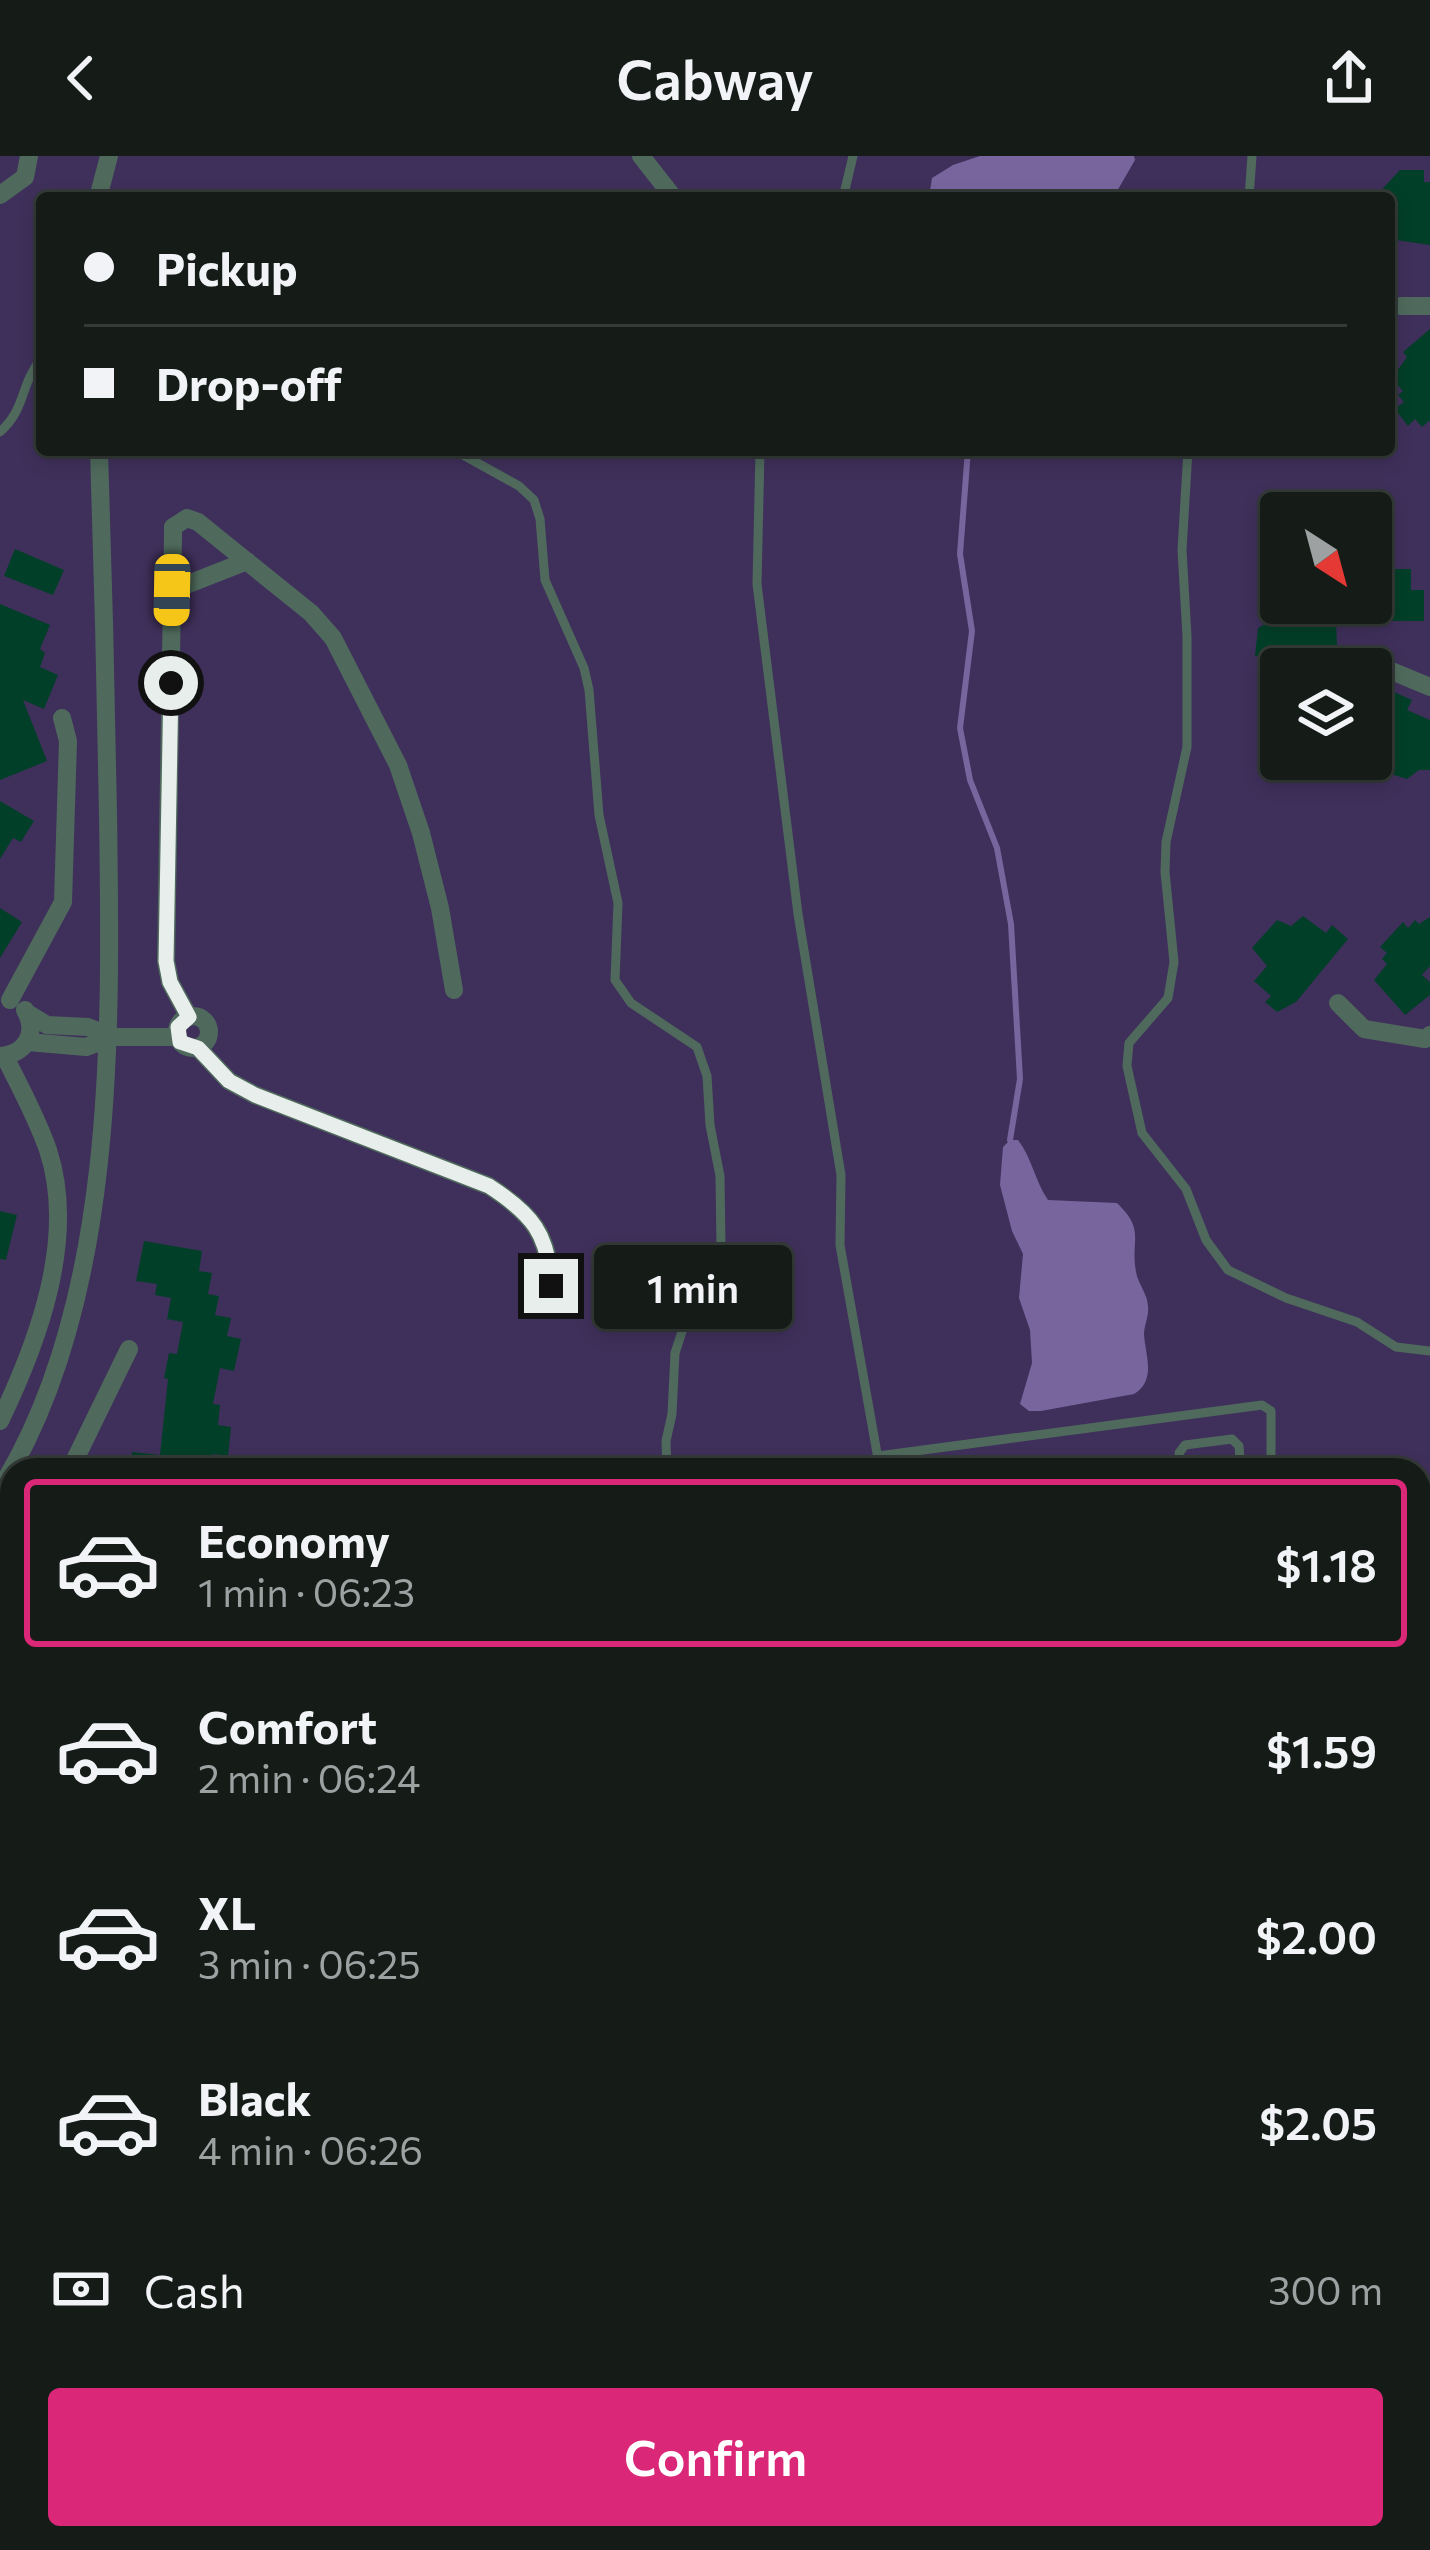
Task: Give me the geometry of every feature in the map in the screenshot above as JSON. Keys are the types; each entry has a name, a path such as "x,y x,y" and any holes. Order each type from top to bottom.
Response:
{"street":[{"path":"0,195 25,177 29,156"},
{"path":"100,192 109,156"},
{"path":"641,156 669,192"},
{"path":"1400,306 1430,306"},
{"path":"16,1458 56,1364 87,1245 100,1155 108,1037 99,456"},
{"path":"189,1017 170,982 166,961 172,536 179,520 198,522 311,613 333,638 398,765 440,908 454,990"},
{"path":"172,590 247,561"},
{"path":"1392,671 1430,687"},
{"path":"62,718 68,741 63,902 5,1000 47,1025 88,1027 108,1037"},
{"path":"1338,1003 1364,1029 1425,1039 1430,1035"},
{"path":"27,1012 32,1027 28,1042"},
{"path":"198,1048 206,1042 208,1028 199,1017 189,1017 178,1027 178,1037 184,1045 198,1048 229,1081 489,1186 514,1202 536,1225 550,1254 551,1286"},
{"path":"0,1421 35,1336 52,1270 57,1224 50,1154 2,1056 28,1042 86,1047 108,1037 178,1037"},
{"path":"76,1458 129,1349"}],"lane":[{"path":"844,192 853,156"},
{"path":"1249,192 1252,156"},
{"path":"0,432 20,410 27,375 36,365"},
{"path":"465,456 519,486 533,500 541,519 545,580 584,668 596,729 599,815 618,903 615,980 631,1003 697,1047 707,1076 720,1176 721,1247 690,1306 675,1353 666,1458"},
{"path":"760,456 757,584 798,914 841,1175 840,1245 878,1456 1262,1405 1271,1411 1271,1458"},
{"path":"1188,456 1182,550 1187,747 1166,842 1165,872 1173,981 1168,998 1130,1043 1127,1066 1142,1133 1186,1189 1206,1240 1228,1270 1286,1298 1357,1322 1396,1347 1430,1351"},
{"path":"1182,1458 1181,1448 1191,1443 1232,1438 1239,1446 1240,1458"}],"shaded area":[{"path":"0,156 1430,156 1430,1458 0,1458"},
{"path":"980,156 1134,156 1135,160 1116,192 931,192 932,178"},
{"path":"1018,1140 1023,1147 1048,1200 1117,1203 1131,1221 1136,1272 1148,1310 1144,1335 1147,1375 1134,1394 1041,1411 1029,1411 1020,1404 1032,1363 1030,1330 1019,1298 1023,1254 1000,1185 1003,1147"}],"building":[{"path":"1400,170 1424,170 1424,182 1430,182 1430,245 1395,240 1395,192 1380,192"},
{"path":"1430,329 1430,420 1422,427 1415,419 1408,426 1395,409 1404,402 1395,382 1407,357 1403,352"},
{"path":"15,549 64,570 53,595 4,576"},
{"path":"1392,557 1393,569 1411,569 1411,590 1424,590 1424,621 1392,621"},
{"path":"0,604 50,625 40,649 45,653 40,667 58,675 44,709 23,700 47,761 0,780"},
{"path":"1265,624 1336,624 1337,648 1260,648 1260,656 1255,656 1258,628"},
{"path":"1392,693 1412,700 1407,710 1430,720 1430,770 1419,770 1407,779 1392,774"},
{"path":"0,801 34,821 21,842 13,838 0,859"},
{"path":"0,908 22,922 0,958"},
{"path":"1303,916 1326,933 1332,925 1348,939 1296,1002 1277,1012 1265,1002 1271,996 1254,981 1267,966 1252,948 1277,920 1291,926"},
{"path":"1430,917 1430,966 1422,975 1430,982 1430,995 1405,1015 1374,980 1387,964 1382,959 1387,953 1380,947 1403,922 1408,928 1415,920 1419,924"},
{"path":"0,1211 17,1215 6,1260 0,1259"},
{"path":"144,1241 202,1251 199,1271 212,1273 208,1294 219,1296 215,1315 231,1318 227,1336 241,1339 234,1371 220,1368 213,1404 220,1405 218,1425 231,1427 228,1456 131,1458 132,1452 160,1455 168,1379 164,1378 169,1353 177,1354 183,1322 167,1319 171,1298 155,1295 157,1284 136,1281"}],"waterway":[{"path":"968,456 960,554 972,631 960,728 970,780 997,848 1011,924 1020,1079 1010,1140"}],"route":[{"path":"171,683 166,961 179,1004 189,1017 178,1027 180,1042 198,1048 229,1081 255,1095 489,1186 514,1202 536,1225 550,1254 551,1286"}]}
